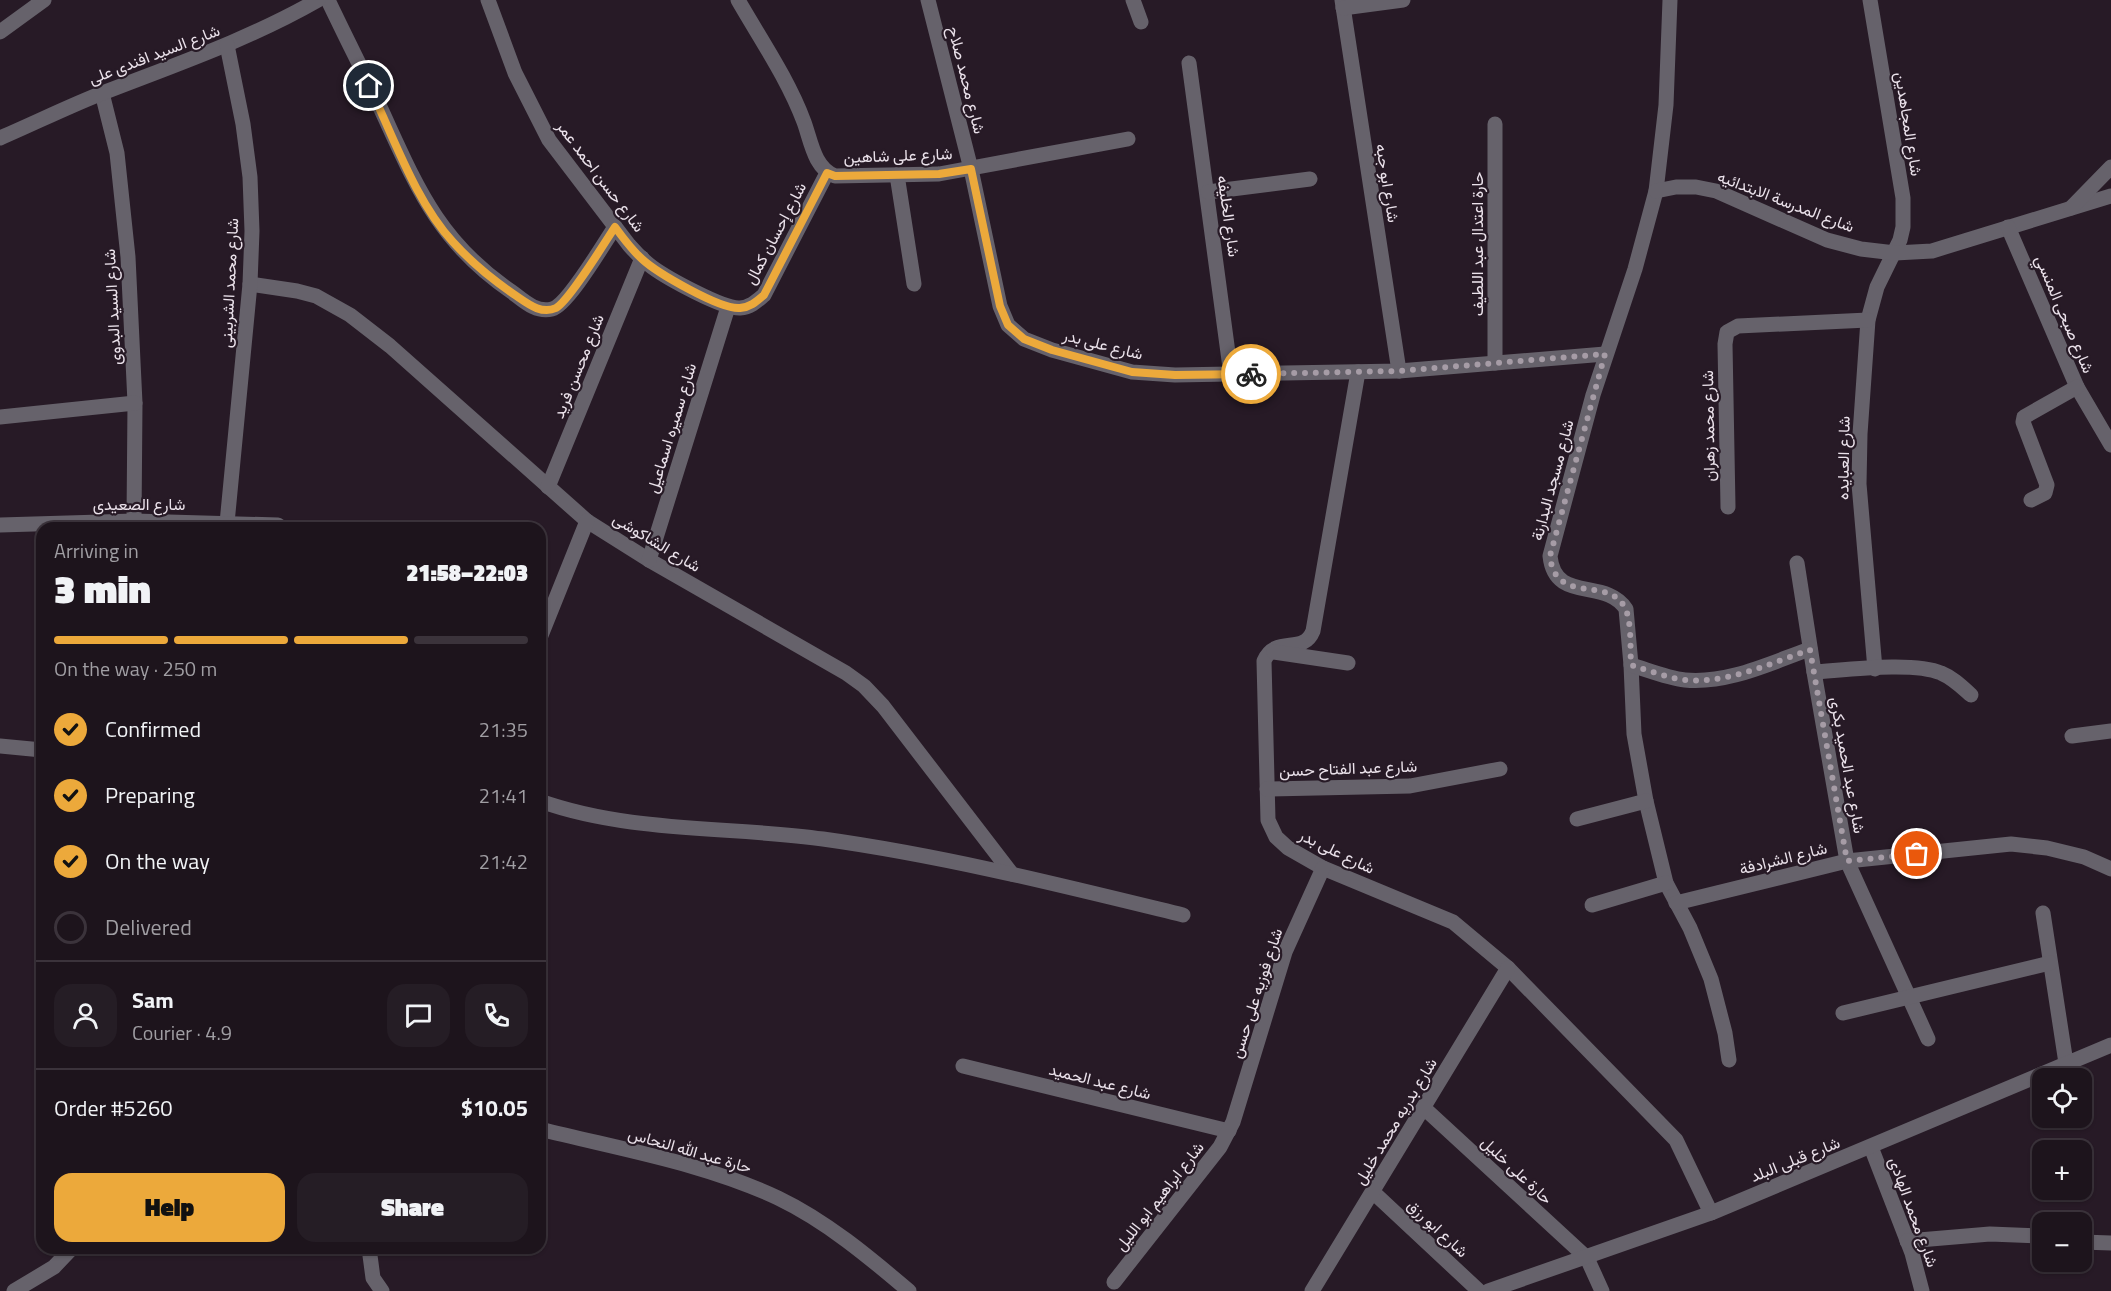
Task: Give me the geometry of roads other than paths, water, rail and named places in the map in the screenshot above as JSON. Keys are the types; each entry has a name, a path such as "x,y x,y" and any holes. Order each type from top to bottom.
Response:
{"street":[{"path":"0,32 44,0"},
{"name":"شارع السيد افندى على","path":"0,138 102,93 280,22 318,0"},
{"path":"328,0 423,200 452,241 496,282 532,307 554,309 566,299 615,227"},
{"name":"شارع حسن احمد عمر","path":"488,0 515,73 549,140 615,227 642,258 666,276 722,304"},
{"name":"شارع على شاهين","path":"738,0 783,77 821,167 827,173 835,176 939,174 1128,139"},
{"name":"شارع محمد صلاح","path":"928,0 971,169"},
{"path":"1133,0 1141,22"},
{"path":"1343,4 1402,0"},
{"name":"شارع مسجد البدارنة","path":"1670,0 1666,105 1656,191 1635,269 1605,354 1550,556 1551,567 1563,583 1609,594 1621,602 1628,616 1634,734 1646,801 1666,883 1701,953 1711,979 1725,1033 1729,1060"},
{"name":"شارع المجاهدين","path":"1870,0 1903,198 1903,227 1895,253"},
{"name":"شارع ابو جبه","path":"1343,4 1399,371"},
{"name":"شارع محمد الشربينى","path":"227,45 243,124 250,177 252,231 250,285 227,522"},
{"name":"شارع الخليفه","path":"1189,63 1232,375"},
{"name":"شارع السيد البدوى","path":"102,93 117,153 124,205 135,403 134,521"},
{"name":"حارة اعتدال عبد اللطيف","path":"1495,124 1495,363"},
{"path":"2071,208 2111,166"},
{"name":"شارع على بدر","path":"971,169 1000,306 1008,325 1024,339 1052,350 1132,372 1175,375 1399,371 1605,354"},
{"name":"شارع إحسان كمال","path":"722,304 741,308 754,304 764,295 827,173"},
{"path":"897,175 914,285"},
{"path":"1208,192 1310,179"},
{"name":"شارع المدرسة الابتدائيه","path":"1656,191 1676,187 1696,187 1716,191 1827,240 1861,249 1895,253 1932,251 2111,196"},
{"name":"شارع صبحى المنسي","path":"2008,227 2077,387 2111,445"},
{"name":"شارع العبايده","path":"1875,669 1859,484 1860,434 1869,320 1877,287 1895,253"},
{"name":"شارع محسن فريد","path":"548,487 642,258"},
{"name":"شارع الشاكوشى","path":"250,285 297,291 316,296 350,315 390,346 587,521 649,560 846,673 864,686 883,706 1012,874"},
{"name":"شارع سميره اسماعيل","path":"649,560 722,304"},
{"name":"شارع محمد زهران","path":"1728,507 1725,344 1727,332 1738,326 1869,320"},
{"path":"1268,651 1304,643 1310,639 1313,631 1358,372"},
{"path":"2031,500 2044,493 2048,485 2023,422 2024,417 2077,387"},
{"path":"0,417 135,403"},
{"path":"546,623 587,521"},
{"name":"شارع الصعيدى","path":"100,522 165,522"},
{"name":"شارع الصعيدى","path":"0,525 36,524"},
{"name":"شارع عبد الحميد بكرى","path":"1797,563 1847,861 1928,1039"},
{"path":"1631,665 1684,680 1707,680 1729,677 1810,650"},
{"path":"1268,651 1348,663"},
{"name":"شارع على بدر","path":"1268,651 1264,661 1268,820 1276,837 1288,848 1323,868 1453,922 1508,968 1676,1140 1711,1213"},
{"path":"1814,672 1921,668 1940,672 1957,682 1971,695"},
{"path":"2072,736 2111,731"},
{"path":"0,746 36,749"},
{"name":"شارع عبد الفتاح حسن","path":"1267,789 1410,786 1500,769"},
{"path":"1577,819 1646,801"},
{"path":"546,803 572,812 653,824 772,832 889,849 1012,874 1183,915"},
{"name":"شارع الشرادفة","path":"1676,903 1847,861 2011,844 2046,848 2084,857 2111,869"},
{"name":"شارع فوزيه على حسن","path":"1228,1131 1242,1095 1285,952 1323,868"},
{"path":"1592,905 1666,883"},
{"path":"2043,913 2066,1063"},
{"path":"1843,1013 2050,963"},
{"name":"شارع بدريه محمد خليل","path":"1312,1291 1508,968"},
{"name":"شارع قبلى البلد","path":"1488,1291 1711,1213 2111,1045"},
{"name":"شارع عبد الحميد","path":"963,1066 1228,1131"},
{"name":"حارة على خليل","path":"1424,1108 1587,1258"},
{"name":"حارة عبد الله النحاس","path":"546,1130 698,1168 740,1181 770,1194 819,1222 866,1254 909,1291"},
{"name":"شارع ابراهيم ابو الليل","path":"1114,1282 1220,1147 1228,1131"},
{"name":"شارع محمد الهادى","path":"1871,1147 1907,1242 1922,1291"},
{"name":"شارع ابو رزق","path":"1373,1192 1479,1291"},
{"path":"1907,1242 1990,1234 2032,1236"},
{"path":"2092,1242 2111,1243"},
{"path":"14,1291 54,1267 66,1254"},
{"path":"370,1254 373,1278 382,1291"},
{"path":"1587,1258 1602,1291"}]}
